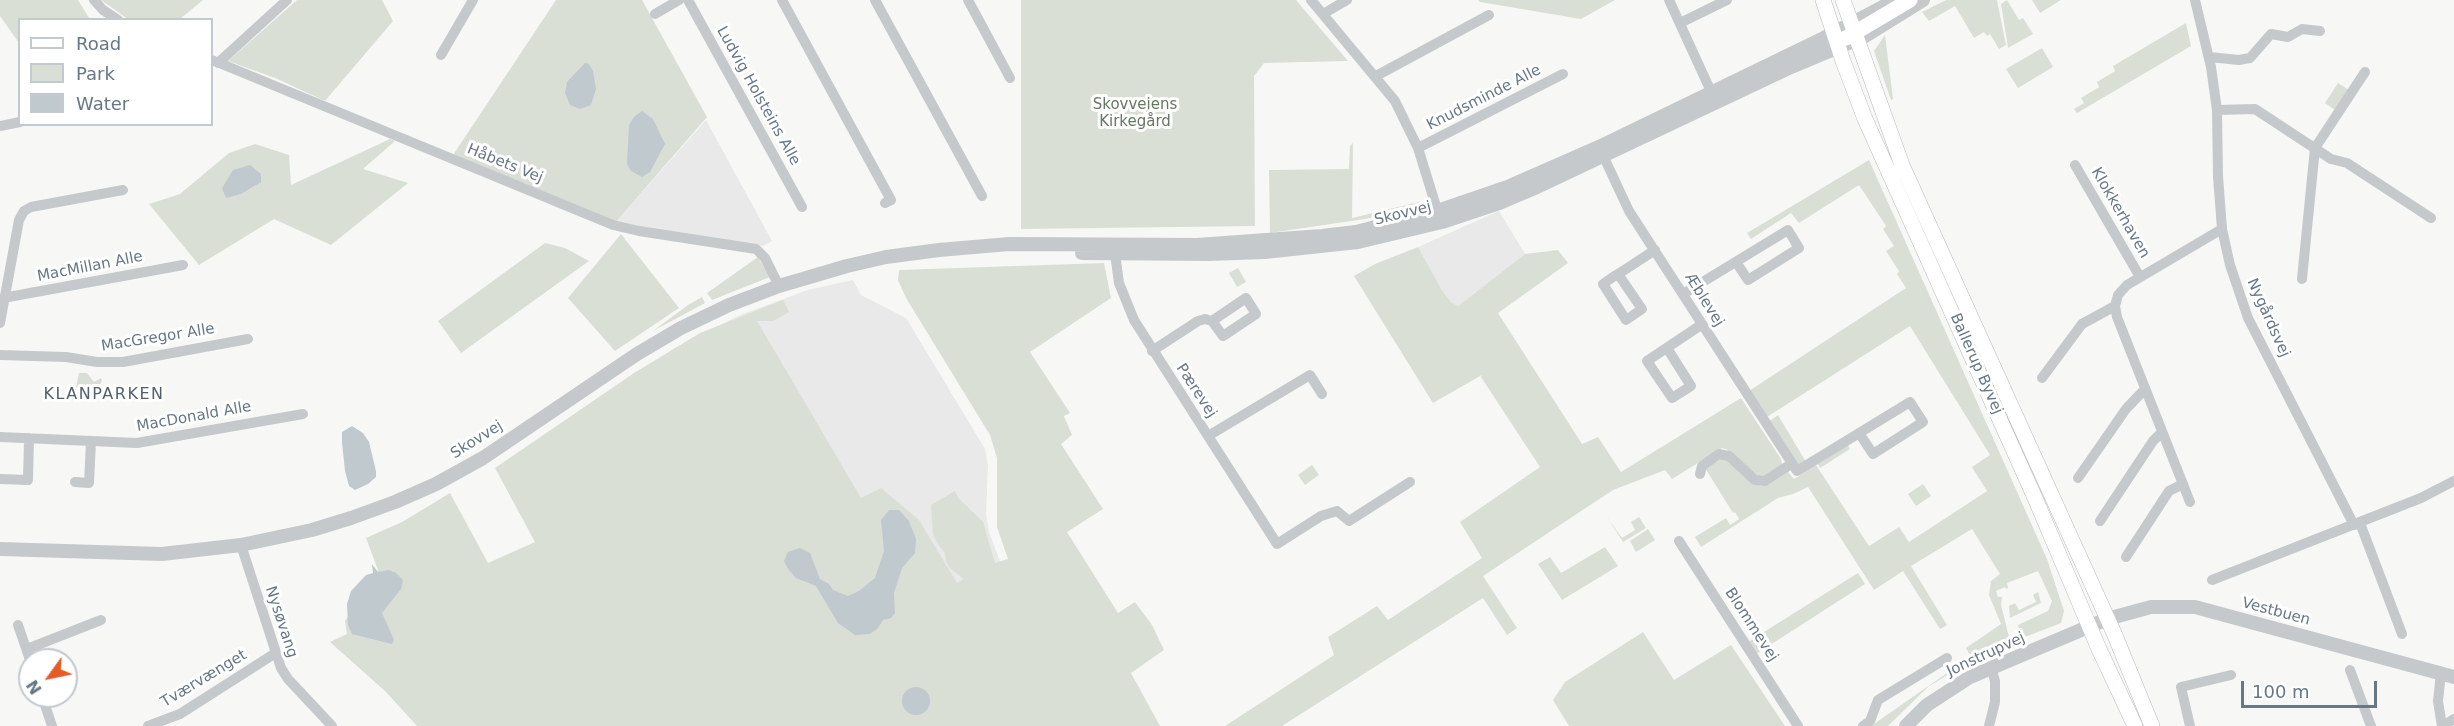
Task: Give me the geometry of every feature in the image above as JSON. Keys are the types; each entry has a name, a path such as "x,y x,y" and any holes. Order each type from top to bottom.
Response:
{"main road":[{"name":"Ballerup Byvej","path":"1823,0 1865,119 2135,726"},
{"name":"Ballerup Byvej","path":"1843,0 1902,165 2107,619 2152,726"},
{"path":"1836,40 1910,0"}],"street":[{"path":"94,0 115,18"},
{"path":"215,61 287,0"},
{"path":"441,55 473,0"},
{"path":"655,14 679,0"},
{"name":"Ludvig Holsteins Alle","path":"688,0 802,207"},
{"path":"782,0 891,200 885,203"},
{"path":"875,0 982,196"},
{"path":"968,0 1010,78"},
{"path":"1311,0 1395,101 1418,148 1440,216"},
{"path":"1323,14 1347,0"},
{"path":"1669,0 1714,97"},
{"path":"1680,23 1727,0"},
{"path":"1854,32 1896,0"},
{"path":"1854,32 1923,0"},
{"name":"Nygårdsvej","path":"2195,0 2209,57 2217,110 2222,229 2230,265 2248,318 2357,524 2402,634"},
{"path":"1376,76 1489,15"},
{"path":"2209,57 2239,60 2250,58 2271,34 2288,37 2302,29 2320,31"},
{"name":"Skovvej","path":"0,549 162,554 241,545 312,530 351,518 435,484 483,458 637,354 681,328 729,305 779,286 886,257 939,250 1114,248 1208,254 1326,246 1389,236 1440,216 1527,191 1601,151 1836,40"},
{"name":"Håbets Vej","path":"215,61 613,225 756,249 765,258 779,286"},
{"path":"2301,279 2315,148 2365,72"},
{"name":"Knudsminde Alle","path":"1418,148 1563,74"},
{"path":"2217,110 2255,110 2331,159 2346,164 2431,218"},
{"path":"0,126 18,122"},
{"name":"Æblevej","path":"1601,151 1629,211 1791,464"},
{"name":"Klokkerhaven","path":"2075,165 2140,277"},
{"path":"0,323 19,220 24,211 31,207 123,190"},
{"name":"Klokkerhaven","path":"2042,378 2082,324 2115,306 2118,295 2127,285 2222,229"},
{"path":"1683,294 1788,230 1799,248 1748,280 1736,262"},
{"name":"Pærevej","path":"1114,248 1119,283 1126,307 1277,544 1321,516 1337,512 1349,521 1410,482"},
{"path":"1618,274 1655,250"},
{"name":"MacMillan Alle","path":"3,298 183,265"},
{"path":"2115,306 2190,502"},
{"path":"1152,351 1198,321 1205,319 1212,321"},
{"path":"1667,348 1691,386 1672,398 1647,361 1701,325"},
{"name":"MacGregor Alle","path":"0,355 66,357 97,363 123,362 248,339"},
{"path":"1208,436 1310,375 1322,394"},
{"path":"2078,478 2126,409 2145,389"},
{"path":"1700,474 1701,466 1719,454 1729,456 1755,480 1765,481 1791,464 1797,471 1859,433 1910,402 1923,422 1873,454 1859,433"},
{"name":"MacDonald Alle","path":"0,437 137,444 303,414"},
{"path":"2100,521 2153,441 2162,432"},
{"path":"0,480 28,480 29,438"},
{"path":"75,482 89,483 91,441"},
{"path":"2212,580 2421,498 2454,480"},
{"path":"2126,557 2169,491 2183,484"},
{"name":"Blommevej","path":"1679,541 1794,725"},
{"name":"Nysøvang","path":"241,545 274,654 288,679 332,726"},
{"name":"Vestbuen","path":"2089,627 2107,619 2151,607 2195,607 2448,675"},
{"path":"43,648 101,620"},
{"path":"18,625 26,648"},
{"name":"Jonstrupvej","path":"1906,726 1927,705 1990,667 2089,627"},
{"name":"Tværvænget","path":"148,726 180,714 274,654"},
{"path":"1863,726 1870,721 1878,700 1947,658"},
{"path":"1989,726 1995,702 1995,681 1990,667"},
{"path":"2350,670 2371,726"},
{"path":"2190,726 2181,687 2231,675"},
{"path":"2448,675 2438,701 2442,726 2454,719"},
{"path":"46,708 52,726"}],"shaded area":[{"path":"706,120 772,241 763,246 615,223"},
{"path":"1499,211 1525,254 1458,306 1451,302 1442,290 1418,247"},
{"path":"853,280 861,295 906,318 985,449 988,465 986,514 989,532 1001,564 1021,726 710,330 740,315 808,290"}],"green space":[{"path":"0,0 78,0 89,18 18,18 18,42 0,16"},
{"path":"101,0 203,0 181,18 126,18"},
{"path":"297,0 382,0 393,21 325,101 275,78 228,61"},
{"path":"556,0 642,0 707,117 615,223 453,155"},
{"name":"Skovvejens Kirkegård","path":"1021,0 1296,0 1348,61 1264,63 1254,76 1255,226 1021,229"},
{"path":"1478,0 1615,0 1581,19"},
{"path":"1946,0 1997,0 2006,45 1999,49 1990,34 1987,36 1984,32 1974,38 1955,6 1929,21 1922,12"},
{"path":"2007,0 2019,20 2023,18 2033,34 2008,48 2001,4"},
{"path":"2032,0 2061,0 2040,13"},
{"path":"2186,23 2191,46 2077,113 2074,109 2084,103 2081,98 2099,87 2097,82 2115,71 2113,66"},
{"path":"1885,35 1893,99 1891,100 1874,51"},
{"path":"2042,48 2053,67 2018,88 2006,69"},
{"path":"2338,83 2349,90 2335,110 2325,103"},
{"path":"390,139 395,141 363,169 408,183 331,245 274,219 199,265 149,204 180,194 229,153 255,144 289,155 291,185"},
{"path":"1353,143 1352,218 1419,202 1421,207 1365,219 1270,233 1269,170 1349,169 1350,146"},
{"path":"1869,160 2047,559 2064,611 2061,623 2020,639 2018,625 2048,611 2052,601 2038,571 2007,583 2008,588 1996,591 1998,597 2002,597 2001,605 2010,641 1972,659 1966,648 2001,624 1989,595 1991,581 2000,574 1972,529 1911,566 1947,625 1940,629 1903,571 1874,590 1808,487 1778,498 1701,547 1695,537 1726,518 1730,525 1739,519 1705,468 1724,457 1752,482 1761,486 1768,485 1788,472 1794,479 1816,465 1869,546 1899,527 1909,542 1987,491 1972,467 1990,455 1910,326 1767,417 1749,391 1906,288 1897,274 1899,271 1886,251 1894,246 1883,229 1886,226 1859,185 1799,223 1791,213 1751,239 1747,233"},
{"path":"621,234 679,308 615,351 568,298"},
{"path":"545,243 565,248 589,261 461,353 438,321"},
{"path":"1418,247 1442,290 1451,302 1458,306 1525,254 1558,250 1568,263 1498,313 1582,444 1598,437 1621,472 1741,398 1782,464 1764,477 1758,476 1722,448 1672,479 1665,470 1613,490 1483,576 1517,628 1507,635 1483,598 1282,726 1225,726 1334,655 1328,637 1377,606 1388,620 1482,558 1460,522 1540,467 1481,377 1482,375 1433,403 1354,276 1375,264"},
{"path":"758,257 770,277 712,300 707,293"},
{"path":"1104,263 1111,298 1030,352 1070,413 1064,416 1072,435 1061,444 1103,509 1067,532 1118,613 1135,602 1152,625 1164,650 1131,673 1160,726 417,726 386,692 330,642 347,634 345,621 378,570 366,538 402,522 450,493 488,563 535,542 495,468 634,373 700,333 783,300 789,312 773,321 757,321 861,498 881,488 919,520 957,583 964,579 950,568 946,562 945,553 937,543 933,534 931,505 955,491 958,498 983,522 995,563 1008,559 997,527 997,458 990,435 906,298 898,280 899,270"},
{"path":"1238,268 1246,282 1237,287 1229,273"},
{"path":"702,297 705,303 653,331 688,305"},
{"path":"79,373 87,373 94,382 101,378 102,381 99,386 95,384 88,390 81,391 76,387"},
{"path":"1778,415 1806,462 1796,464 1768,422"},
{"path":"1848,445 1850,449 1820,468 1818,464"},
{"path":"1312,465 1319,475 1305,485 1298,475"},
{"path":"1923,484 1931,496 1916,506 1908,494"},
{"path":"1607,517 1622,538 1635,530 1631,522 1639,517 1646,528 1623,542"},
{"path":"1648,529 1655,540 1636,552 1630,541"},
{"path":"1605,547 1618,566 1562,600 1538,564 1550,557 1561,573"},
{"path":"1858,573 1865,584 1756,654 1748,642"},
{"path":"2038,592 2041,603 2010,618 2009,606 2015,603 2019,610 2036,602 2033,595"},
{"path":"1643,632 1674,680 1731,645 1785,726 1569,726 1553,700 1565,682"},
{"path":"1961,658 1968,662 1928,687 1888,726 1871,726 1963,662"}],"water":[{"path":"585,63 589,64 593,71 596,89 591,105 580,109 570,105 565,93 567,82"},
{"path":"642,111 653,119 665,144 650,172 642,177 631,171 627,164 629,125"},
{"path":"250,165 261,174 261,182 241,194 226,198 222,188 233,170"},
{"path":"352,426 363,433 369,442 376,471 376,477 355,490 349,486 342,443 342,432"},
{"path":"889,510 899,510 909,521 916,539 915,553 902,568 894,593 895,613 891,618 883,620 870,634 855,635 838,623 816,586 796,578 784,561 788,552 800,548 810,553 820,579 829,584 833,590 848,596 859,591 875,578 884,551 881,520"},
{"path":"372,564 378,572 389,570 403,580 401,589 382,613 394,640 392,644 352,634 348,625 347,604 351,591 366,575 373,573"},
{"path":"916,687 926,691 930,701 926,711 916,715 906,711 902,701 906,691"}],"district":[{"name":"KLANPARKEN","path":"104,395"}]}
